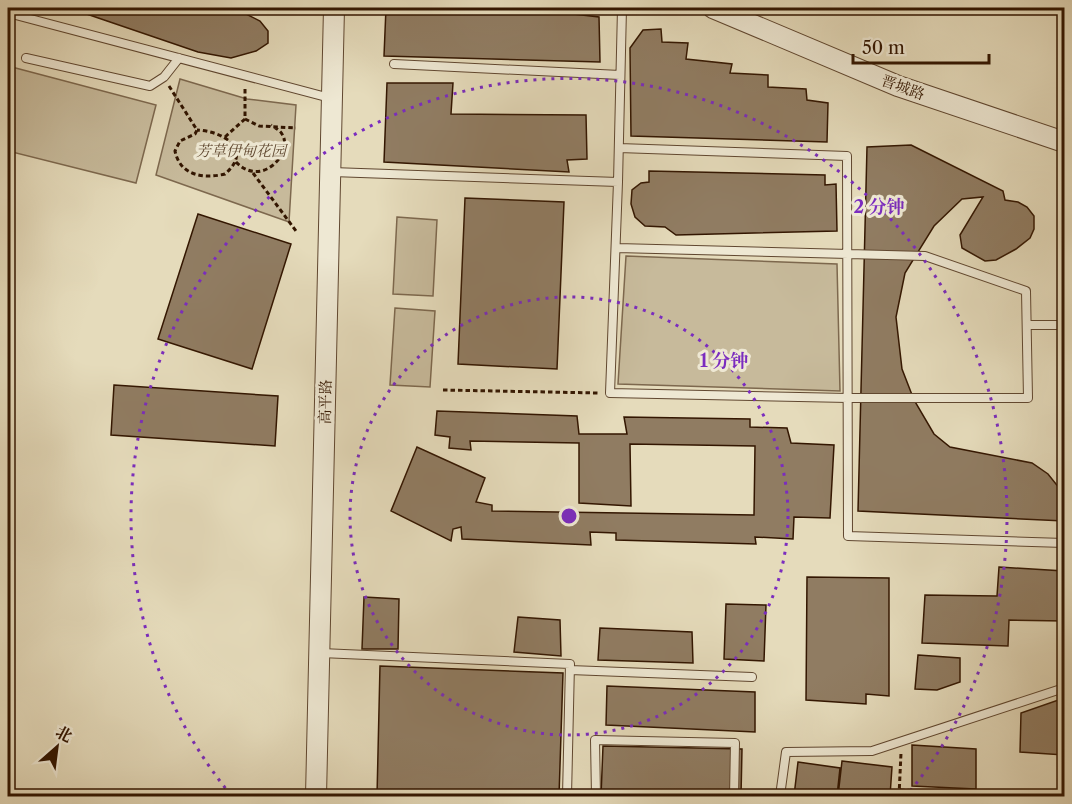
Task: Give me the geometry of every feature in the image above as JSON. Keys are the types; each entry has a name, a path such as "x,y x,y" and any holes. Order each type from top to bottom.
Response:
{"street":[{"name":"高平路","path":"316,796 333,8"},
{"name":"晋城路","path":"713,8 898,86 1065,142"}],"lane":[{"path":"616,248 925,256 1026,291 1028,398 848,398 610,393 622,8"},
{"path":"8,13 332,98"},
{"path":"26,58 137,86 150,86 164,77 179,58"},
{"path":"394,64 620,75"},
{"path":"619,148 847,156 848,536 1065,543"},
{"path":"330,172 618,182"},
{"path":"1027,325 1065,325"},
{"path":"319,653 570,664 567,796"},
{"path":"570,670 752,677"},
{"path":"780,796 786,752 872,751 1065,688"},
{"path":"596,796 595,740 735,743 734,796"}],"path":[{"path":"244,75 245,119"},
{"path":"164,77 196,130"},
{"path":"245,119 259,126 296,128"},
{"path":"225,136 245,119"},
{"path":"253,173 268,170 281,153 284,136 271,125"},
{"path":"196,130 213,131 225,136 234,146 236,162 241,168 253,173 296,231"},
{"path":"196,130 195,134 180,141 175,151 180,165 198,176 209,177 225,174 236,162"},
{"path":"443,390 610,393"},
{"path":"900,796 902,741"},
{"path":"900,790 1065,796"}],"green space":[{"path":"8,66 156,105 136,183 8,151"},
{"name":"芳草伊甸花园","path":"180,79 247,99 296,105 289,222 156,175"},
{"path":"397,217 437,220 433,296 393,294"},
{"path":"626,256 837,264 840,391 618,384"},
{"path":"395,308 435,311 430,387 390,385"}],"building":[{"path":"69,8 234,8 260,21 268,31 268,43 256,51 231,58 198,52"},
{"path":"386,8 558,8 557,12 599,17 600,62 384,56"},
{"path":"661,29 662,42 688,43 686,59 732,64 730,73 768,75 768,87 806,89 807,100 828,103 827,142 631,136 630,48 643,30"},
{"path":"387,83 453,83 451,114 586,115 587,159 567,160 569,172 384,162"},
{"path":"911,145 1003,191 1005,200 1018,202 1027,207 1034,216 1034,229 1030,238 996,260 985,261 962,248 960,235 983,197 962,199 934,226 905,273 896,317 902,369 914,400 934,434 950,447 1032,463 1048,474 1064,494 1064,521 858,511 867,147"},
{"path":"649,171 825,175 825,185 836,184 837,231 676,235 665,227 645,226 635,217 631,204 632,190 641,183 649,182"},
{"path":"465,198 564,202 557,369 458,364"},
{"path":"198,214 291,244 252,369 158,339"},
{"path":"114,385 278,396 275,446 111,435"},
{"path":"437,411 577,416 579,434 627,434 624,417 750,419 750,427 787,428 791,443 834,445 830,518 794,517 793,539 755,537 756,544 616,540 616,533 590,532 591,545 462,539 461,527 453,529 451,541 391,511 417,447 485,478 476,502 492,505 492,511 754,515 755,446 630,444 631,506 579,503 579,443 470,441 471,450 449,448 450,437 435,435"},
{"path":"999,567 1064,571 1064,621 1009,620 1008,646 922,643 925,595 997,596"},
{"path":"807,577 889,578 889,696 866,694 866,704 806,700"},
{"path":"364,597 399,599 398,649 362,649"},
{"path":"726,604 766,605 764,661 724,659"},
{"path":"518,617 560,620 561,656 514,652"},
{"path":"600,628 692,632 693,663 598,660"},
{"path":"918,655 960,658 960,682 937,690 915,689"},
{"path":"380,666 563,673 559,796 377,796"},
{"path":"607,686 755,692 755,732 606,725"},
{"path":"1064,698 1064,755 1020,752 1021,713"},
{"path":"912,745 976,749 976,789 912,786"},
{"path":"603,746 742,749 741,796 601,796"},
{"path":"842,761 892,767 890,796 838,796"},
{"path":"798,762 840,768 837,796 794,796"},
{"path":"912,794 946,796 912,796"}]}
